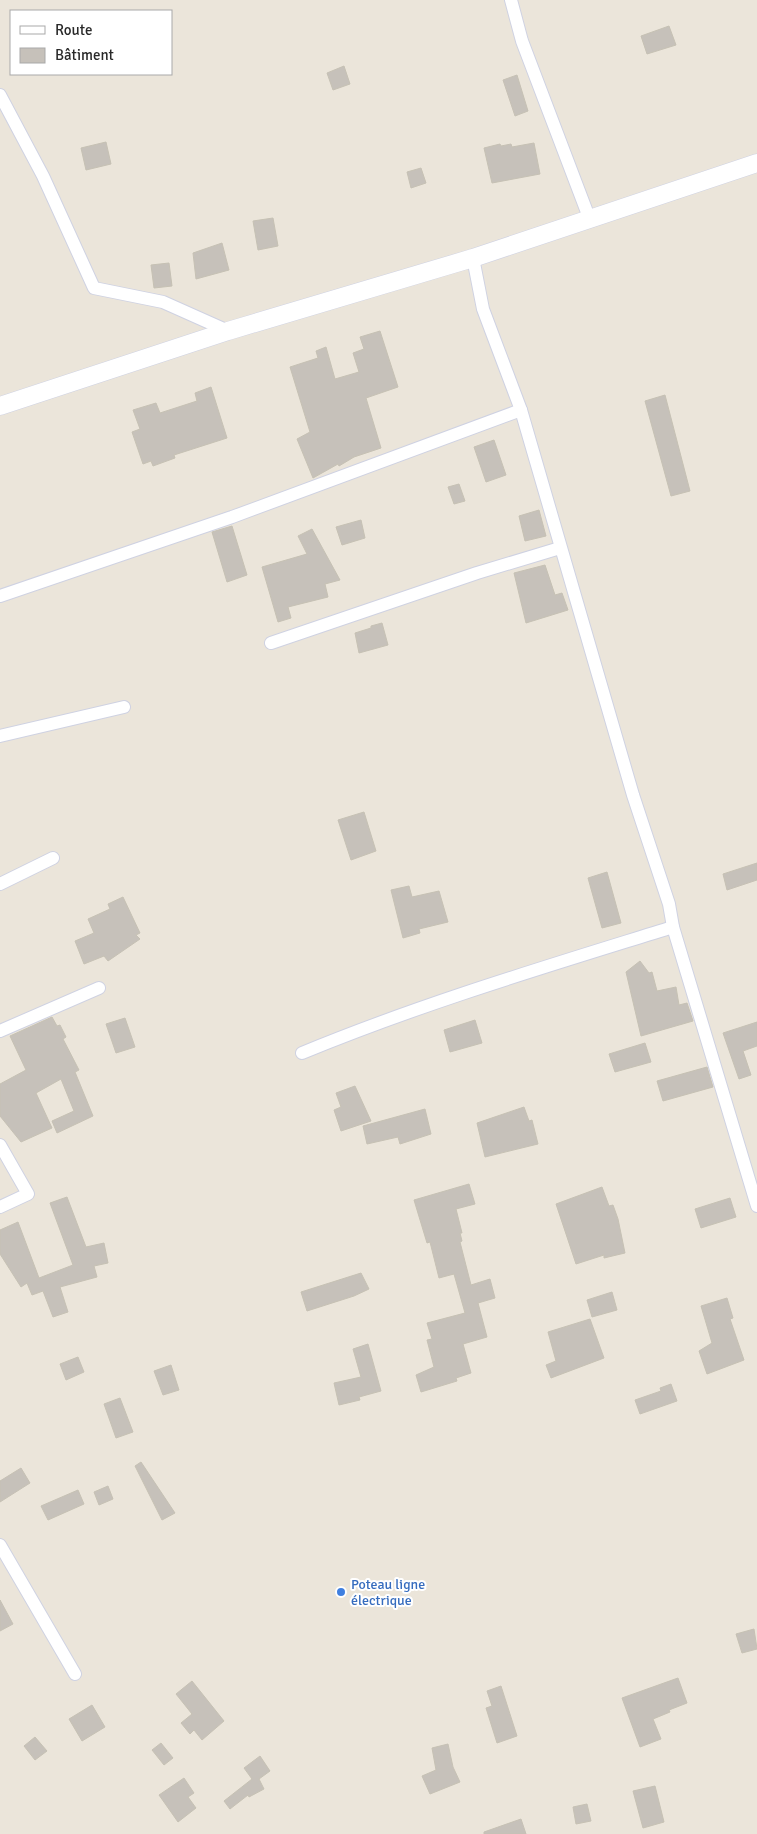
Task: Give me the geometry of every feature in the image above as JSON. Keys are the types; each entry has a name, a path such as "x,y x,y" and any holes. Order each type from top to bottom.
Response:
{"street":[{"path":"512,0 522,41 590,220"},
{"path":"0,95 43,176 94,288 163,302 228,331"},
{"path":"0,406 228,331 473,258 757,163"},
{"path":"473,258 483,309 521,410 560,548 633,794 669,904 673,927 757,1206"},
{"path":"0,596 232,517 521,410"},
{"path":"271,643 477,573 560,548"},
{"path":"0,736 124,707"},
{"path":"0,884 53,858"},
{"path":"302,1053 362,1029 506,980 673,927"},
{"path":"0,1031 99,988"},
{"path":"0,1145 28,1194 0,1207"},
{"path":"0,1545 75,1674"}],"building":[{"path":"669,26 676,45 647,54 641,36"},
{"path":"344,66 350,84 333,90 327,73"},
{"path":"517,75 528,111 515,116 503,80"},
{"path":"106,142 111,164 86,170 81,148"},
{"path":"534,143 540,174 492,183 484,148 500,144 501,146 511,144 512,147"},
{"path":"421,168 426,183 411,188 407,172"},
{"path":"273,218 278,246 258,250 253,221"},
{"path":"222,243 229,270 196,279 193,253"},
{"path":"169,263 172,286 154,288 151,265"},
{"path":"380,331 398,387 366,398 381,448 354,457 339,466 338,464 313,478 297,439 310,432 290,367 318,358 316,351 326,347 335,379 359,372 353,353 364,349 360,337"},
{"path":"211,387 227,438 174,455 175,458 153,466 151,461 143,464 132,432 140,429 133,410 156,403 160,413 197,401 195,393"},
{"path":"665,395 690,491 671,496 645,401"},
{"path":"494,440 506,475 486,482 474,447"},
{"path":"459,484 465,501 454,504 448,487"},
{"path":"539,510 546,536 525,541 519,516"},
{"path":"361,520 365,538 342,545 336,527"},
{"path":"232,526 247,575 227,582 212,532"},
{"path":"312,529 340,580 325,584 328,597 288,607 291,618 278,622 262,567 307,554 298,536"},
{"path":"545,565 555,595 562,593 568,610 526,623 514,573"},
{"path":"382,623 388,645 359,653 355,633"},
{"path":"364,812 376,851 351,860 338,820"},
{"path":"757,863 757,880 727,890 723,874"},
{"path":"607,872 621,923 602,928 588,878"},
{"path":"409,886 412,897 439,891 448,922 419,929 420,933 403,938 391,890"},
{"path":"123,897 140,933 136,935 140,939 108,961 104,956 84,964 75,941 94,933 88,919 110,909 108,904"},
{"path":"640,961 649,973 652,972 657,991 676,987 679,1005 687,1003 693,1021 641,1036 626,972"},
{"path":"52,1017 57,1026 60,1025 66,1037 63,1039 79,1070 75,1072 93,1116 57,1133 52,1121 74,1111 61,1079 36,1093 52,1128 21,1142 0,1116 0,1084 26,1070 10,1036"},
{"path":"125,1018 135,1047 116,1053 106,1024"},
{"path":"475,1020 482,1043 450,1052 444,1030"},
{"path":"757,1022 757,1046 743,1051 751,1075 739,1079 723,1033"},
{"path":"645,1043 651,1062 615,1072 609,1054"},
{"path":"707,1067 713,1087 663,1101 657,1081"},
{"path":"355,1086 371,1121 341,1131 334,1110 341,1107 336,1093"},
{"path":"524,1107 529,1121 532,1120 538,1144 485,1157 477,1123"},
{"path":"425,1109 431,1134 400,1144 398,1137 367,1144 363,1126"},
{"path":"469,1184 475,1204 456,1209 462,1233 460,1233 462,1241 460,1242 471,1285 490,1279 495,1298 478,1303 487,1337 463,1344 471,1373 456,1378 457,1381 421,1392 416,1375 434,1367 427,1340 432,1339 427,1323 465,1313 454,1274 439,1278 430,1242 427,1243 414,1200"},
{"path":"602,1187 609,1206 613,1205 618,1219 625,1253 604,1258 604,1255 576,1264 556,1204"},
{"path":"67,1197 86,1247 104,1243 108,1263 94,1266 97,1277 60,1287 68,1312 53,1317 43,1291 32,1295 27,1283 21,1287 0,1254 0,1230 18,1222 39,1278 73,1265 50,1203"},
{"path":"730,1198 736,1217 701,1228 695,1209"},
{"path":"361,1273 369,1289 354,1296 307,1311 301,1292"},
{"path":"612,1292 617,1310 592,1317 587,1300"},
{"path":"727,1298 733,1318 730,1319 744,1360 707,1374 699,1351 712,1343 701,1306"},
{"path":"590,1319 604,1358 551,1378 546,1365 556,1361 548,1332"},
{"path":"368,1344 381,1391 359,1397 360,1400 339,1405 334,1383 361,1377 353,1349"},
{"path":"78,1357 84,1372 66,1380 60,1364"},
{"path":"171,1365 179,1390 163,1395 154,1371"},
{"path":"671,1384 677,1401 640,1414 635,1400 661,1391 660,1388"},
{"path":"120,1398 133,1432 116,1438 104,1404"},
{"path":"141,1462 175,1513 162,1520 135,1466"},
{"path":"21,1468 30,1483 0,1502 0,1481"},
{"path":"108,1486 113,1499 99,1505 94,1492"},
{"path":"78,1490 84,1504 48,1520 41,1506"},
{"path":"0,1600 13,1624 0,1631"},
{"path":"754,1629 757,1649 742,1653 736,1634"},
{"path":"678,1678 687,1703 653,1719 661,1739 640,1747 622,1698"},
{"path":"192,1681 224,1721 202,1740 194,1730 190,1734 181,1723 192,1714 176,1694"},
{"path":"501,1686 517,1736 497,1743 486,1708 492,1706 487,1691"},
{"path":"92,1705 105,1727 82,1741 69,1719"},
{"path":"35,1737 47,1751 35,1760 24,1746"},
{"path":"161,1743 173,1758 164,1765 152,1750"},
{"path":"448,1744 453,1767 460,1782 430,1794 422,1776 436,1770 432,1748"},
{"path":"260,1756 270,1771 259,1779 264,1789 249,1797 248,1795 230,1809 224,1801 252,1779 244,1768"},
{"path":"184,1778 194,1793 188,1797 196,1808 178,1822 159,1795"},
{"path":"655,1786 664,1822 643,1828 633,1791"},
{"path":"587,1804 591,1821 576,1824 573,1807"},
{"path":"521,1819 526,1834 484,1834 484,1832"}],"place":[{"name":"Poteau ligne électrique","path":"341,1592"}]}
